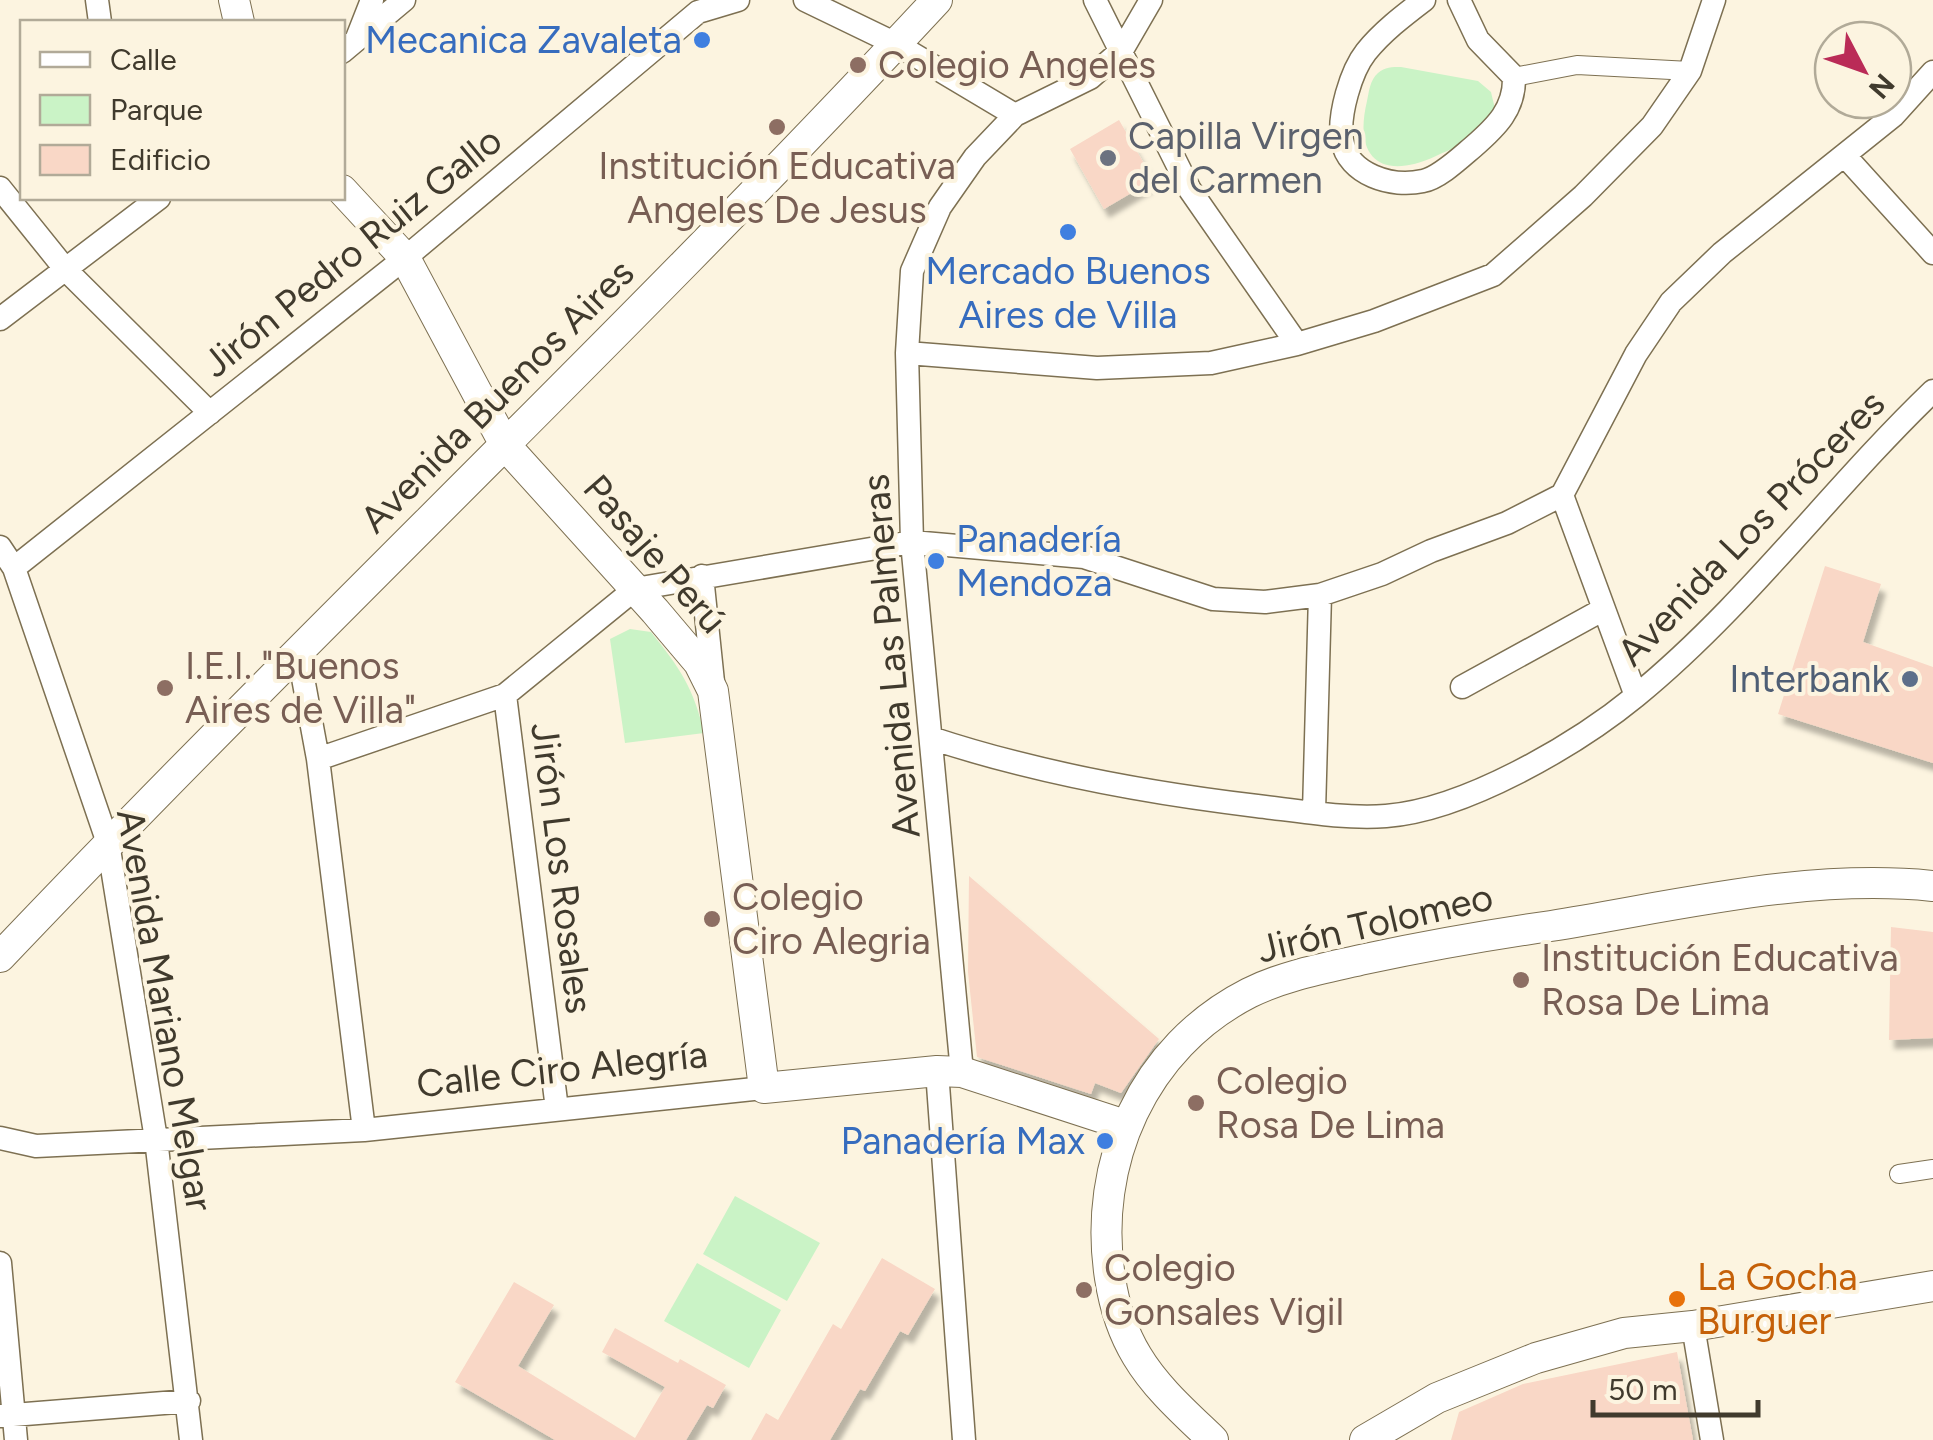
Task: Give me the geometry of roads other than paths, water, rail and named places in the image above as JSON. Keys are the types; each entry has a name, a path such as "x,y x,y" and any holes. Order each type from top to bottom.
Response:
{"street":[{"path":"349,47 372,0"},
{"path":"349,47 404,0"},
{"name":"Jirón Pedro Ruiz Gallo","path":"14,568 404,258 694,6 738,0"},
{"path":"805,0 896,44 1016,115"},
{"name":"Avenida Buenos Aires","path":"0,957 108,843 758,190 937,0"},
{"path":"1095,0 1190,190 1297,344"},
{"path":"1122,50 1150,0"},
{"path":"1424,0 1396,21 1364,54 1348,88 1341,138 1348,157 1368,174 1393,183 1426,181 1500,124 1514,94 1514,77 1478,40 1459,0"},
{"path":"908,353 1097,368 1210,363 1297,344 1374,321 1492,275 1582,196 1652,126 1690,71 1714,0"},
{"name":"Avenida Las Palmeras","path":"964,1440 931,738 912,542 908,353 912,270 940,207 976,157 1016,115 1090,78 1122,50"},
{"path":"1514,77 1577,65 1690,71"},
{"path":"318,760 505,694 634,589 912,542 1084,557 1213,599 1265,602 1320,594 1382,574 1430,551 1507,524 1562,494 1636,354 1671,302 1722,252 1893,116 1933,72"},
{"path":"1845,156 1933,253"},
{"path":"0,188 66,270 210,412"},
{"name":"Pasaje Perú","path":"345,193 404,258 505,444 700,663 714,691 764,1088"},
{"path":"0,319 155,200"},
{"name":"Avenida Los Próceres","path":"931,738 1002,761 1178,796 1314,812 1386,816 1467,795 1547,756 1636,696 1746,591 1933,392"},
{"path":"1562,494 1636,696"},
{"name":"Avenida Mariano Melgar","path":"0,547 14,568 108,843 156,1139 192,1440"},
{"path":"702,576 714,691"},
{"path":"1314,812 1320,594"},
{"path":"1462,687 1604,609"},
{"path":"298,652 318,760 364,1130"},
{"name":"Jirón Los Rosales","path":"505,694 556,1109"},
{"name":"Jirón Tolomeo","path":"1212,1440 1170,1399 1136,1355 1114,1301 1104,1240 1108,1184 1125,1125 1159,1070 1204,1020 1251,992 1302,972 1445,942 1817,884 1933,886"},
{"name":"Calle Ciro Alegría","path":"0,1138 36,1146 364,1130 949,1071 1125,1125"},
{"path":"1899,1174 1933,1169"},
{"path":"0,1263 7,1416 16,1440"},
{"path":"1364,1440 1437,1398 1536,1358 1624,1333 1694,1326 1933,1286"},
{"path":"1694,1326 1712,1440"},
{"path":"7,1416 188,1401"}],"place":[{"name":"Mecanica Zavaleta","path":"702,40"},
{"name":"Colegio Angeles","path":"858,65"},
{"name":"Institución Educativa Angeles De Jesus","path":"777,127"},
{"name":"Capilla Virgen del Carmen","path":"1108,158"},
{"name":"Mercado Buenos Aires de Villa","path":"1068,232"},
{"name":"Panadería Mendoza","path":"936,561"},
{"name":"Interbank","path":"1910,679"},
{"name":"I.E.I. \"Buenos Aires de Villa\"","path":"165,688"},
{"name":"Colegio Ciro Alegria","path":"712,919"},
{"name":"Institución Educativa Rosa De Lima","path":"1521,980"},
{"name":"Colegio Rosa De Lima","path":"1196,1103"},
{"name":"Panadería Max","path":"1105,1141"},
{"name":"Colegio Gonsales Vigil","path":"1084,1290"},
{"name":"La Gocha Burguer","path":"1677,1299"}]}
